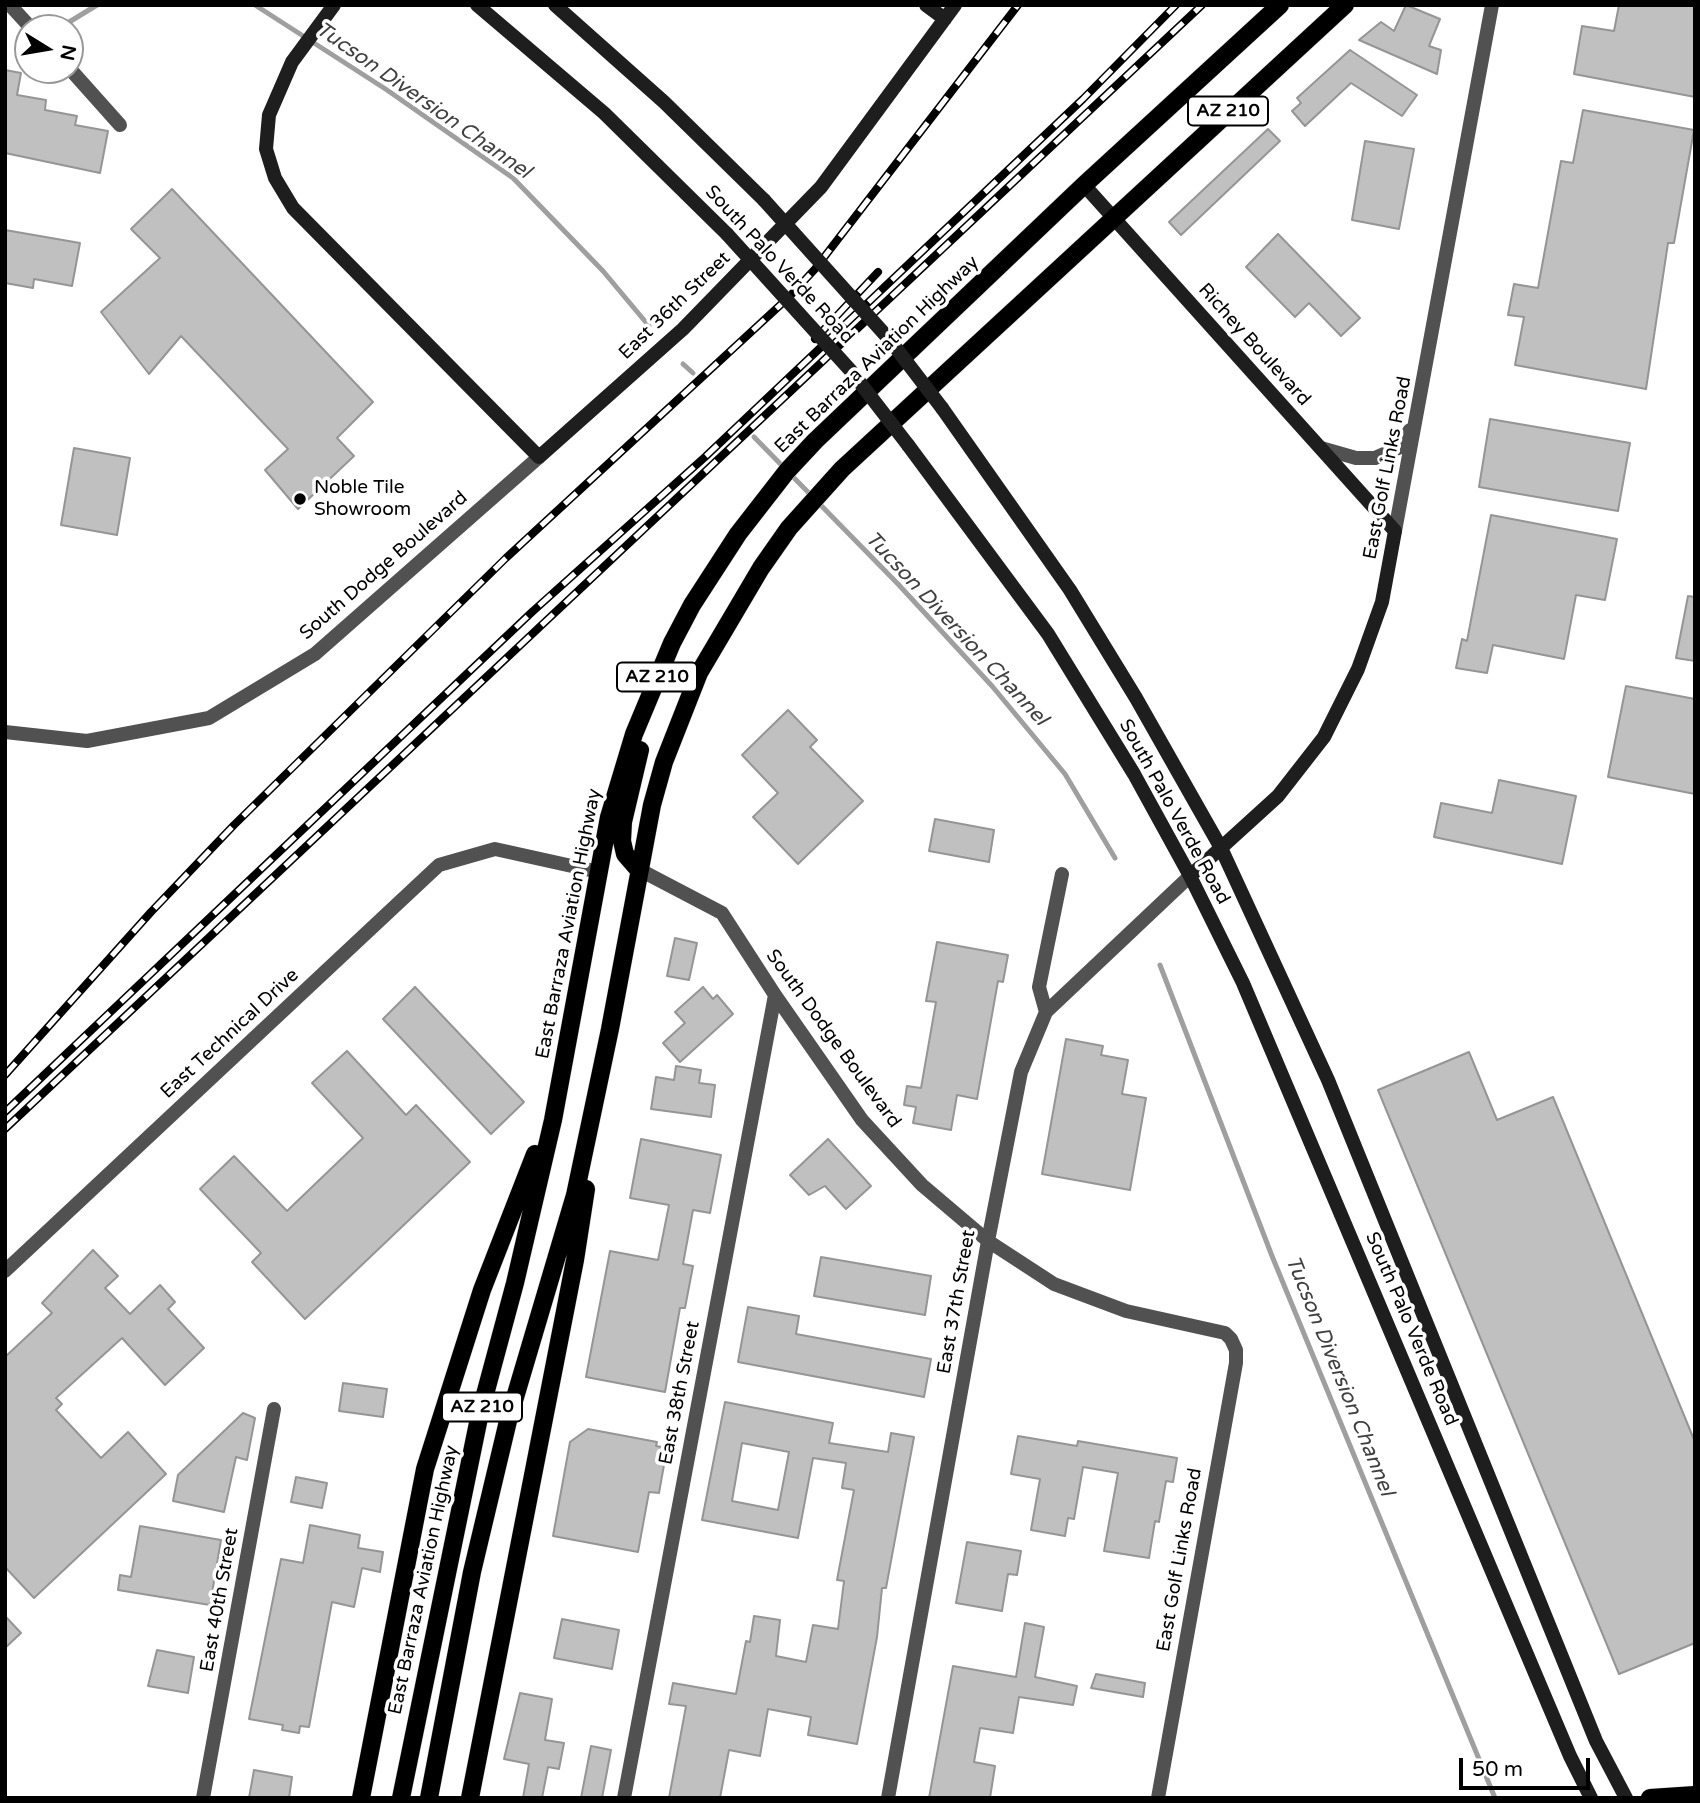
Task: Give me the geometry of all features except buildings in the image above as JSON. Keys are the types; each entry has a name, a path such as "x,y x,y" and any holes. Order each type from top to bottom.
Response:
{"main road":[{"name":"South Palo Verde Road","path":"477,5 604,113 727,234 842,362 908,445 1048,634 1135,774 1243,983 1570,1756 1591,1798"},
{"name":"South Palo Verde Road","path":"555,5 664,102 764,200 889,339 942,408 1070,590 1136,698 1221,848 1328,1080 1596,1741 1626,1798"},
{"path":"926,5 945,19"},
{"name":"East 36th Street","path":"538,457 683,329 821,187 955,5"},
{"name":"East Barraza Aviation Highway","path":"401,1798 480,1413 515,1283 553,1119 570,1018 621,776 652,689 692,605 761,502 815,441 1084,184 1280,5"},
{"name":"AZ 210","path":"429,1798 472,1572 505,1433 575,1195 610,1029 638,869 664,762 699,673 735,607 789,528 842,469 1112,216 1345,5"},
{"path":"330,10 292,62 269,114 266,149 275,178 293,208 538,457"},
{"name":"Richey Boulevard","path":"1084,184 1395,531"},
{"name":"East Golf Links Road","path":"1190,876 1278,796 1324,737 1358,669 1382,602 1395,531"},
{"path":"638,869 625,855 623,822 647,727 680,643 738,534"},
{"path":"361,1798 425,1469 482,1290 532,1164 551,1101 570,1018"},
{"path":"470,1798 575,1260 610,1029"},
{"path":"1650,1798 1695,1796"}],"street":[{"name":"East Golf Links Road","path":"1395,531 1492,5"},
{"path":"83,84 120,125"},
{"path":"1321,448 1356,458 1375,458 1398,448 1415,423"},
{"name":"South Dodge Boulevard","path":"5,733 87,741 209,718 315,654 538,457"},
{"name":"East Technical Drive","path":"5,1271 439,865 495,849 599,872"},
{"name":"South Dodge Boulevard","path":"638,869 722,913 862,1120 922,1185 988,1241 1054,1284 1126,1311 1224,1333"},
{"path":"1046,1012 1039,987 1062,874"},
{"name":"East 37th Street","path":"888,1798 1021,1072 1046,1012 1190,876"},
{"name":"East 38th Street","path":"624,1798 775,995"},
{"name":"East Golf Links Road","path":"1158,1798 1236,1363 1236,1350 1224,1333"},
{"name":"East 40th Street","path":"203,1798 274,1409"}],"waterway":[{"path":"82,14 97,5"},
{"name":"Tucson Diversion Channel","path":"255,5 387,90 513,178 603,271 649,326"},
{"path":"683,364 693,373"},
{"name":"Tucson Diversion Channel","path":"754,437 898,584 992,686 1065,774 1115,858"},
{"name":"Tucson Diversion Channel","path":"1160,965 1272,1256 1495,1798"}],"railway":[{"path":"5,1075 151,912 234,825 506,558 789,297 815,269 1018,5"},
{"path":"5,1112 532,612 705,457 1083,99 1176,5"},
{"path":"5,1129 1202,5"},
{"path":"815,339 878,272"}],"place":[{"name":"Noble Tile Showroom","path":"300,499"}]}
